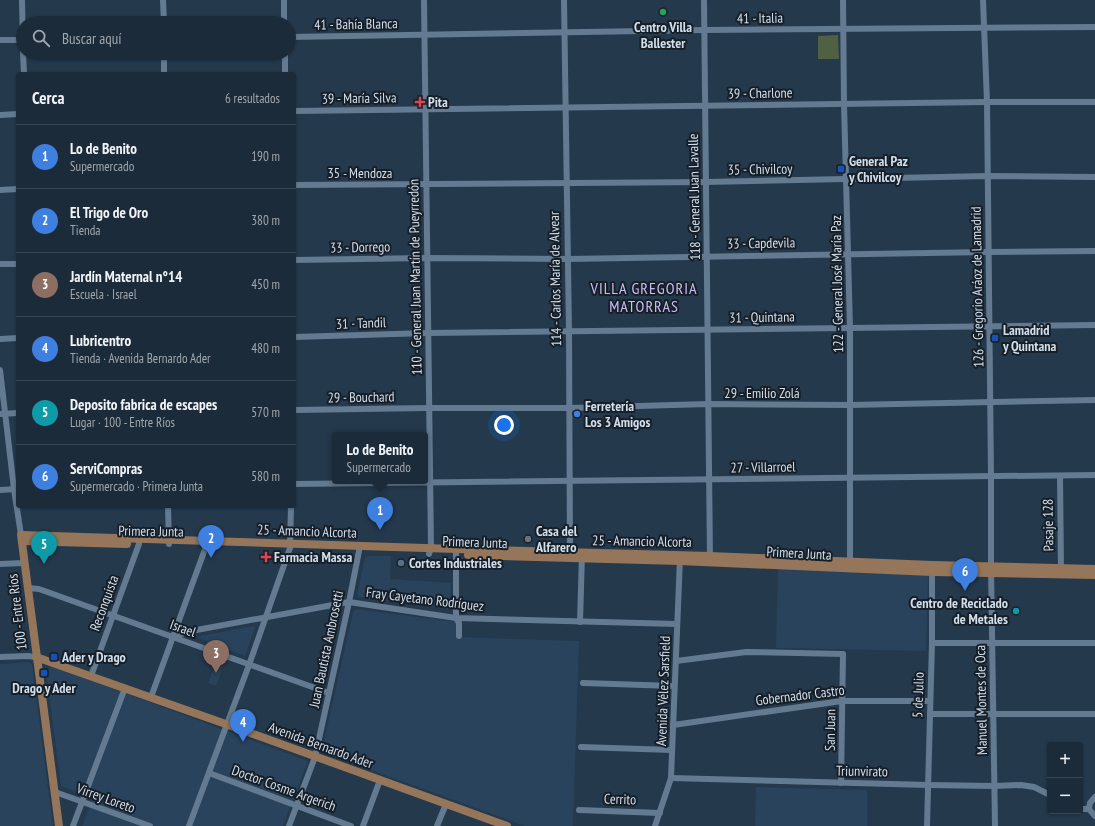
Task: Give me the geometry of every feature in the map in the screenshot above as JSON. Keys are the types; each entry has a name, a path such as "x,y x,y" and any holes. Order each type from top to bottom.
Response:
{"main road":[{"name":"Primera Junta","path":"21,538 680,558 991,570 1061,571 1095,575"},
{"name":"100 - Entre Ríos","path":"21,538 59,826"},
{"path":"1061,571 1095,569"},
{"name":"Avenida Bernardo Ader","path":"36,657 227,724 507,826"}],"street":[{"path":"22,0 22,16"},
{"path":"163,0 164,16"},
{"path":"284,0 284,16"},
{"name":"110 - General Juan Martín de Pueyrredón","path":"424,0 428,408 431,483 430,551"},
{"name":"114 - Carlos María de Alvear","path":"564,0 569,331 568,408 570,555"},
{"name":"118 - General Juan Lavalle","path":"704,0 710,559"},
{"name":"122 - General José María Paz","path":"843,0 844,104 850,328 850,565"},
{"name":"126 - Gregorio Aráoz de Lamadrid","path":"983,0 987,102 991,570"},
{"name":"41 - Italia","path":"424,35 704,30 1095,27"},
{"name":"41 - Bahía Blanca","path":"296,37 424,35"},
{"path":"0,40 16,40"},
{"path":"23,60 24,72"},
{"path":"164,60 164,72"},
{"path":"285,60 285,72"},
{"name":"39 - Charlone","path":"425,110 987,102 1095,102"},
{"name":"39 - María Silva","path":"296,111 425,110"},
{"path":"0,114 16,114"},
{"name":"35 - Chivilcoy","path":"426,184 706,182 847,178 1095,176"},
{"name":"35 - Mendoza","path":"296,185 426,184"},
{"path":"0,190 16,189"},
{"name":"33 - Capdevila","path":"427,258 567,259 1095,251"},
{"name":"33 - Dorrego","path":"296,260 427,258"},
{"path":"0,264 16,264"},
{"name":"31 - Quintana","path":"428,333 1095,325"},
{"name":"31 - Tandil","path":"296,337 428,333"},
{"path":"0,339 16,338"},
{"name":"100 - Entre Ríos","path":"0,370 2,413 16,489"},
{"name":"29 - Emilio Zolá","path":"428,408 568,408 708,404 850,405 1095,400"},
{"name":"29 - Bouchard","path":"296,410 428,408"},
{"path":"2,413 16,413"},
{"name":"27 - Villarroel","path":"428,483 1095,475"},
{"name":"Pasaje 128","path":"1060,476 1061,571"},
{"name":"27 - Villarroel","path":"296,484 332,484"},
{"path":"0,490 16,489"},
{"name":"100 - Entre Ríos","path":"18,508 21,538"},
{"path":"168,508 168,542"},
{"path":"188,826 249,665 290,546 291,508"},
{"name":"Reconquista","path":"91,676 139,542"},
{"path":"151,697 208,543"},
{"name":"Juan Bautista Ambrosetti","path":"289,826 315,756 360,548"},
{"path":"456,552 456,618 459,623 459,636"},
{"path":"580,622 582,556"},
{"name":"Avenida Vélez Sarsfield","path":"655,826 671,778 680,558"},
{"path":"0,564 24,563"},
{"name":"5 de Julio","path":"927,826 932,643 932,568"},
{"name":"Manuel Montes de Oca","path":"991,570 995,826"},
{"name":"Israel","path":"28,588 39,589 329,693"},
{"name":"Fray Cayetano Rodríguez","path":"173,637 191,631 349,602 456,618 677,624"},
{"path":"932,643 1095,643"},
{"name":"San Juan","path":"676,661 746,652 843,654 841,783"},
{"path":"0,657 36,657"},
{"path":"583,683 674,686"},
{"path":"73,826 126,688"},
{"name":"Gobernador Castro","path":"673,725 842,701 930,701"},
{"path":"930,714 1095,714"},
{"path":"581,747 672,750"},
{"name":"Doctor Cosme Argerich","path":"208,773 351,826"},
{"name":"Triunvirato","path":"671,778 928,785 1027,785 1047,794"},
{"path":"363,826 380,780"},
{"name":"Virrey Loreto","path":"55,792 150,826"},
{"path":"1089,809 1090,803 1095,797"},
{"path":"437,826 446,804"},
{"path":"1083,809 1089,809 1095,816"},
{"name":"Cerrito","path":"579,810 660,813"}],"shaded area":[{"path":"368,556 391,556 390,579 451,583 450,606 448,609 359,597 357,594 365,558"},
{"path":"778,569 925,573 928,576 926,651 776,648"},
{"path":"356,609 456,622 456,637 579,641 573,826 525,826 324,753 322,750 353,612"},
{"path":"253,626 255,628 245,656 196,637"},
{"path":"217,659 225,662 216,686 208,683"},
{"path":"29,662 32,665 53,826 0,826 0,664"},
{"path":"52,666 308,761 283,826 82,826 93,798 61,786 46,671"},
{"path":"756,787 867,790 867,826 755,826"}],"green space":[{"path":"838,35 839,59 818,59 818,36"}],"place":[{"name":"Centro Villa Ballester","path":"663,12"},
{"name":"Pita","path":"420,102"},
{"name":"General Paz y Chivilcoy","path":"841,169"},
{"name":"Lamadrid y Quintana","path":"995,338"},
{"name":"Ferretería Los 3 Amigos","path":"577,414"},
{"name":"Lo de Benito","path":"380,530"},
{"name":"Casa del Alfarero","path":"528,539"},
{"name":"Farmacia Massa","path":"266,557"},
{"name":"El Trigo de Oro","path":"211,558"},
{"name":"Cortes Industriales","path":"401,563"},
{"name":"Deposito fabrica de escapes","path":"44,564"},
{"name":"ServiCompras","path":"965,591"},
{"name":"Centro de Reciclado de Metales","path":"1016,611"},
{"name":"Ader y Drago","path":"54,657"},
{"name":"Drago y Ader","path":"44,673"},
{"name":"Jardín Maternal n°14","path":"216,673"},
{"name":"Lubricentro","path":"243,742"}],"district":[{"name":"VILLA GREGORIA MATORRAS","path":"644,297"}]}
